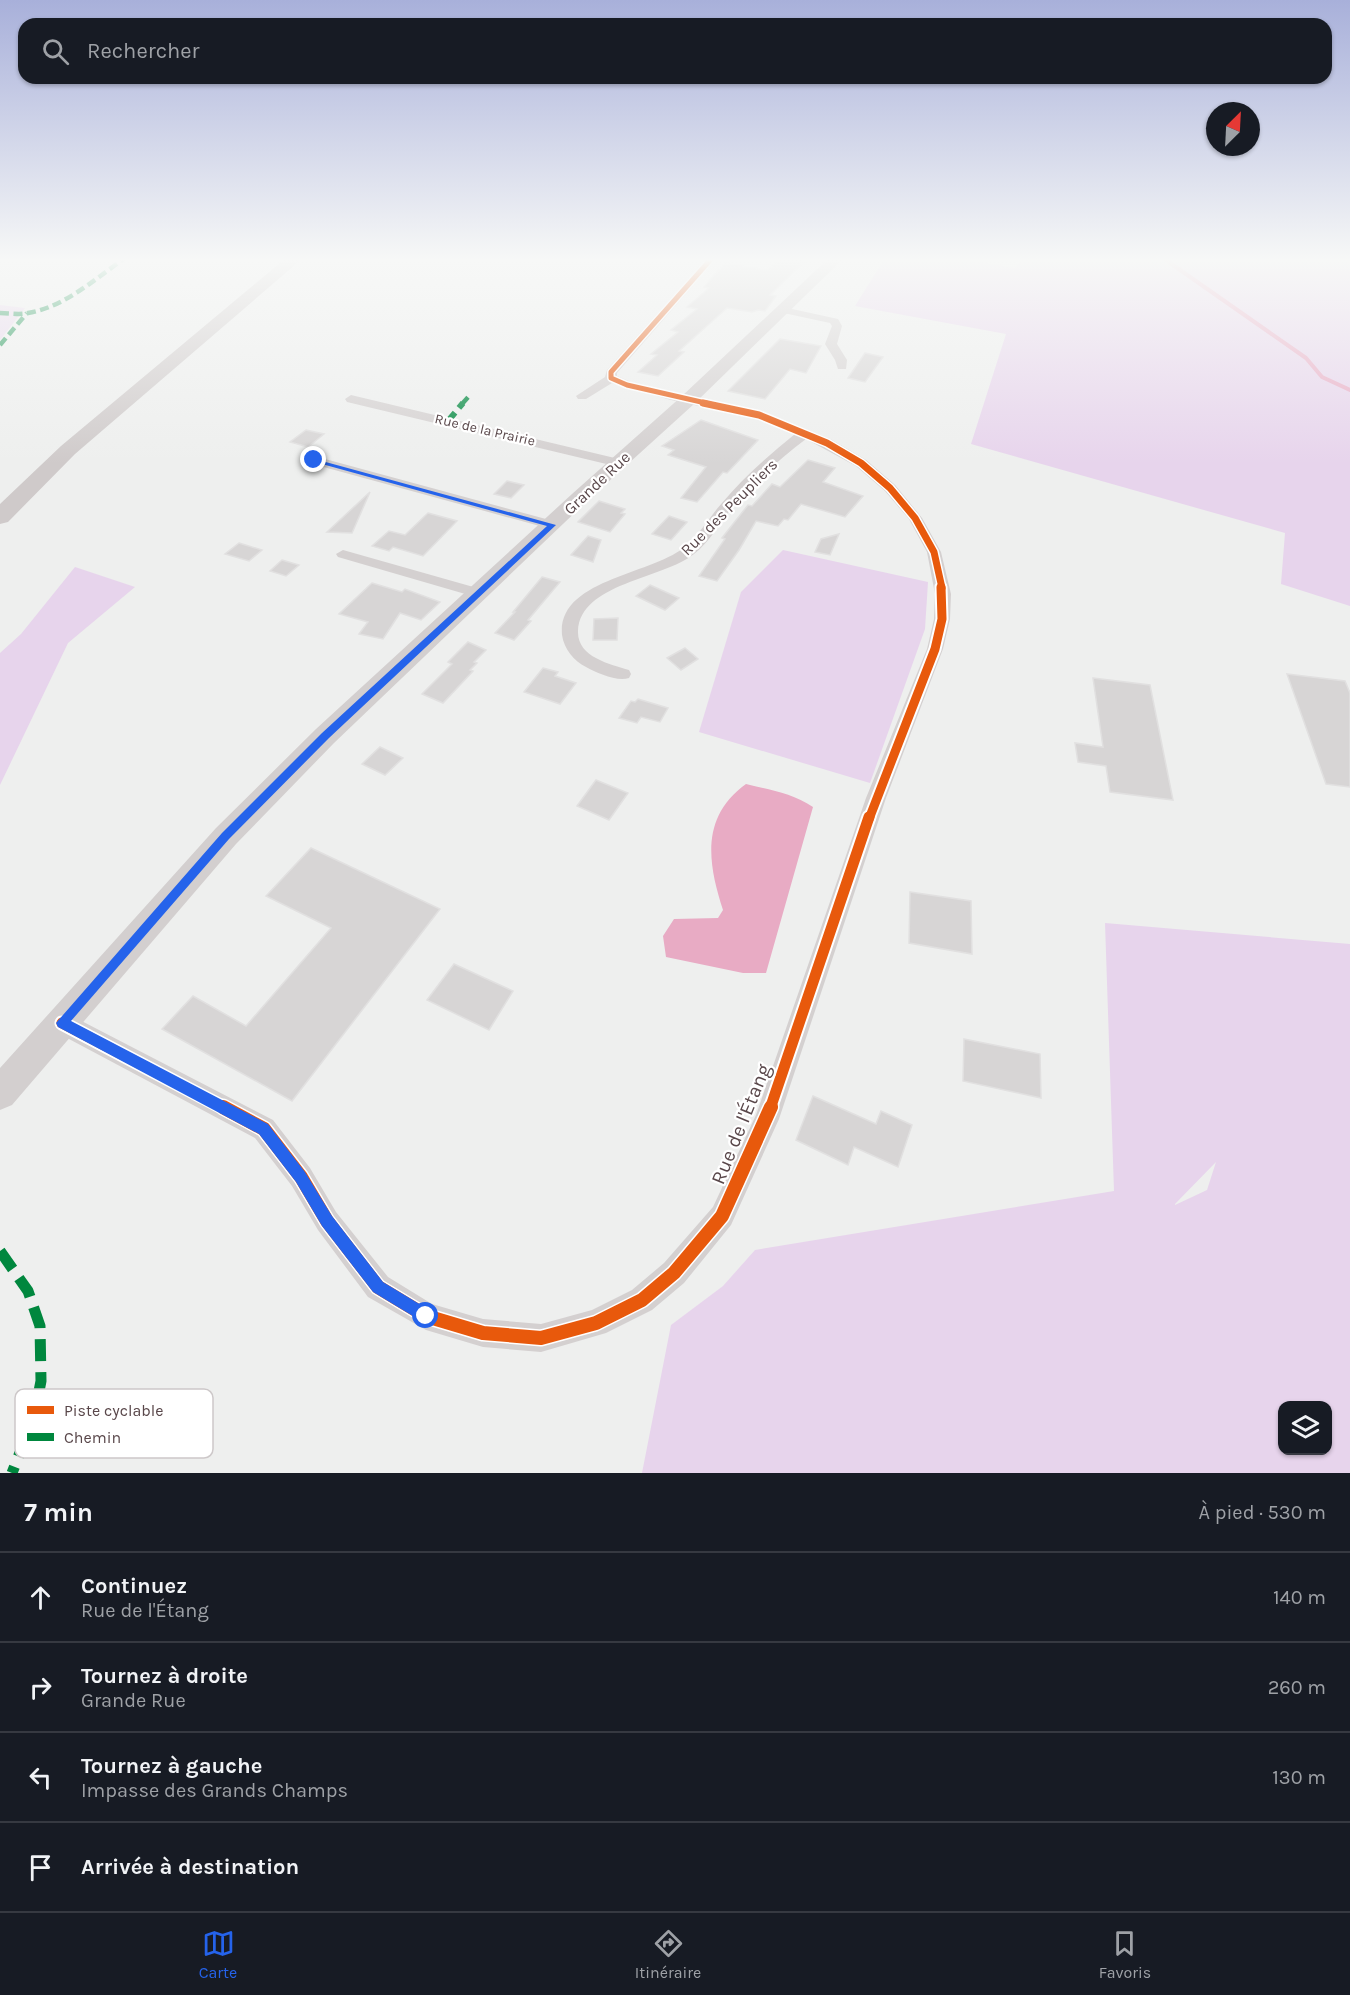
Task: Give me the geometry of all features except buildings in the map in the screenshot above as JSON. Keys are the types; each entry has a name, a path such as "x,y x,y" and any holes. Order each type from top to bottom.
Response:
{"main road":[{"path":"0,517 68,450 214,327"}],"street":[{"path":"582,396 611,378 611,372 651,327"},
{"name":"Grande Rue","path":"0,1093 226,836 325,736 765,327"},
{"path":"837,327 831,344 841,360 842,367"},
{"name":"Rue de l'Étang","path":"62,1023 264,1129 301,1177 327,1221 378,1287 426,1316 483,1333 541,1338 596,1323 642,1300 674,1274 722,1216 767,1119 876,798 935,649 942,619 943,594 934,552 915,518 890,488 861,463 806,433 759,415 627,385 611,378"},
{"name":"Rue de la Prairie","path":"351,399 619,463"},
{"name":"Rue des Peupliers","path":"623,674 581,657 575,650 570,627 576,608 587,597 673,562 690,552 729,503 806,433"},
{"path":"314,460 552,525"},
{"path":"344,554 479,593"}],"shaded area":[{"path":"0,327 10,327 0,340"},
{"path":"967,327 1350,327 1350,606 1281,584 1285,533 971,444 1006,334"},
{"path":"783,550 928,582 925,629 870,783 699,732 741,592"},
{"path":"75,567 135,587 68,643 0,785 0,653 21,634"},
{"path":"746,784 789,795 813,807 766,973 743,973 666,957 663,936 674,919 718,918 723,910 714,876 712,842 721,811 731,797"},
{"path":"1105,923 1350,944 1350,1473 642,1473 671,1325 723,1286 755,1250 1114,1191","holes":["1216,1162 1207,1190 1175,1205"]}],"waterway":[{"path":"1261,327 1306,358 1322,377 1350,390"}],"marked path":[{"path":"0,345 15,327"},
{"path":"448,421 470,395"},
{"path":"0,1251 28,1291 40,1326 39,1389"},
{"path":"12,1473 18,1458"}],"cycle path":[{"path":"62,1023 264,1129 301,1177 327,1221 378,1287 426,1316 483,1333 541,1338 596,1323 642,1300 674,1273 722,1216 767,1119 876,798 935,649 942,619 943,594 934,552 915,518 890,488 861,463 827,443 759,415 671,396 627,385 611,378 611,372 651,327"}],"route":[{"path":"314,460 552,525 325,736 226,836 62,1023 264,1129 301,1177 327,1221 378,1287 426,1316"}]}
